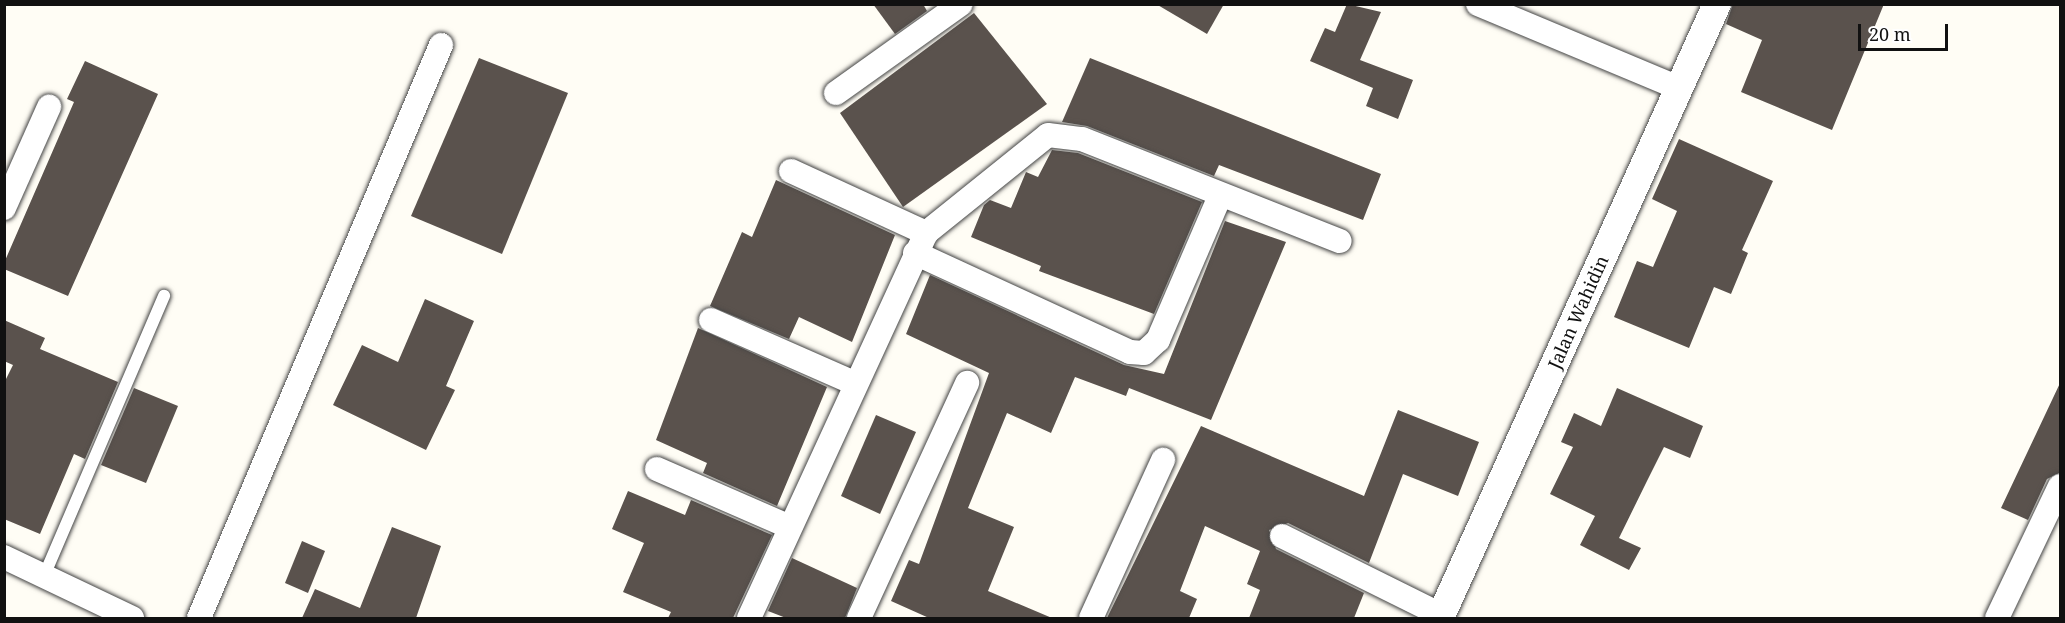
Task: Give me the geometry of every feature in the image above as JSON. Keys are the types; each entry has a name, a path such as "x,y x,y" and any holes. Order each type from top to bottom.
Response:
{"street":[{"path":"836,93 961,4"},
{"path":"1478,4 1679,88"},
{"name":"Jalan Wahidin","path":"1441,617 1717,4"},
{"path":"199,618 441,45"},
{"path":"4,208 49,107"},
{"path":"749,618 921,243 1048,135 1059,132 1340,241"},
{"path":"791,171 921,243 1130,352 1144,353 1158,340 1220,196"},
{"path":"711,320 856,384"},
{"path":"860,618 966,383"},
{"path":"1090,618 1163,460"},
{"path":"657,469 790,527"},
{"path":"1997,618 2061,486"},
{"path":"1282,536 1441,617"},
{"path":"4,557 132,618"}],"lane":[{"path":"44,576 164,296"}],"building":[{"path":"873,4 923,4 927,11 895,34"},
{"path":"1156,4 1224,4 1207,34"},
{"path":"1347,4 1381,12 1360,60 1413,80 1398,119 1366,106 1373,88 1310,61 1325,28 1335,32"},
{"path":"1733,4 1884,4 1832,130 1741,92 1762,40 1726,24"},
{"path":"974,13 1047,104 903,207 840,113"},
{"path":"479,58 568,93 502,254 411,216"},
{"path":"1090,58 1381,174 1363,220 1219,165 1214,176 1087,126 1062,122"},
{"path":"85,61 158,94 68,296 4,269 4,263 74,102 67,99"},
{"path":"1679,139 1773,181 1742,250 1748,253 1731,294 1714,287 1689,348 1614,317 1637,261 1653,267 1677,211 1652,199"},
{"path":"1052,150 1078,153 1202,202 1154,314 1039,271 1041,266 971,237 984,205 990,200 1011,208 1026,172 1038,177"},
{"path":"776,180 895,235 852,342 799,317 789,339 710,306 742,232 752,237"},
{"path":"1225,221 1286,242 1211,420 1129,388 1126,396 1075,377 1051,433 1007,413 968,508 1014,527 988,591 1052,618 929,618 891,601 909,560 919,564 989,373 906,334 930,275 1124,365 1164,374"},
{"path":"425,299 474,321 446,386 455,390 426,450 333,405 362,345 398,362"},
{"path":"4,320 45,338 40,349 118,382 85,459 74,454 40,534 4,519 4,383 13,365 4,361"},
{"path":"698,328 827,387 777,506 703,473 707,463 656,440"},
{"path":"2061,381 2061,472 2047,479 2028,520 2001,508"},
{"path":"134,388 178,406 146,483 101,465"},
{"path":"1617,388 1703,426 1690,458 1664,447 1619,538 1641,548 1629,570 1580,545 1595,516 1550,494 1573,447 1561,442 1574,413 1601,426"},
{"path":"1398,410 1479,442 1458,496 1403,474 1369,563 1288,523 1269,530 1276,549 1364,593 1354,618 1249,618 1260,590 1247,584 1260,551 1205,526 1180,591 1197,599 1189,618 1107,618 1201,426 1364,496"},
{"path":"876,415 916,432 880,514 841,496"},
{"path":"628,491 685,515 691,500 772,535 733,618 668,618 671,612 623,592 644,543 612,529"},
{"path":"392,527 441,546 416,618 302,618 315,589 360,608"},
{"path":"302,541 325,551 308,593 285,583"},
{"path":"792,558 857,588 845,618 786,618 768,611"}]}
